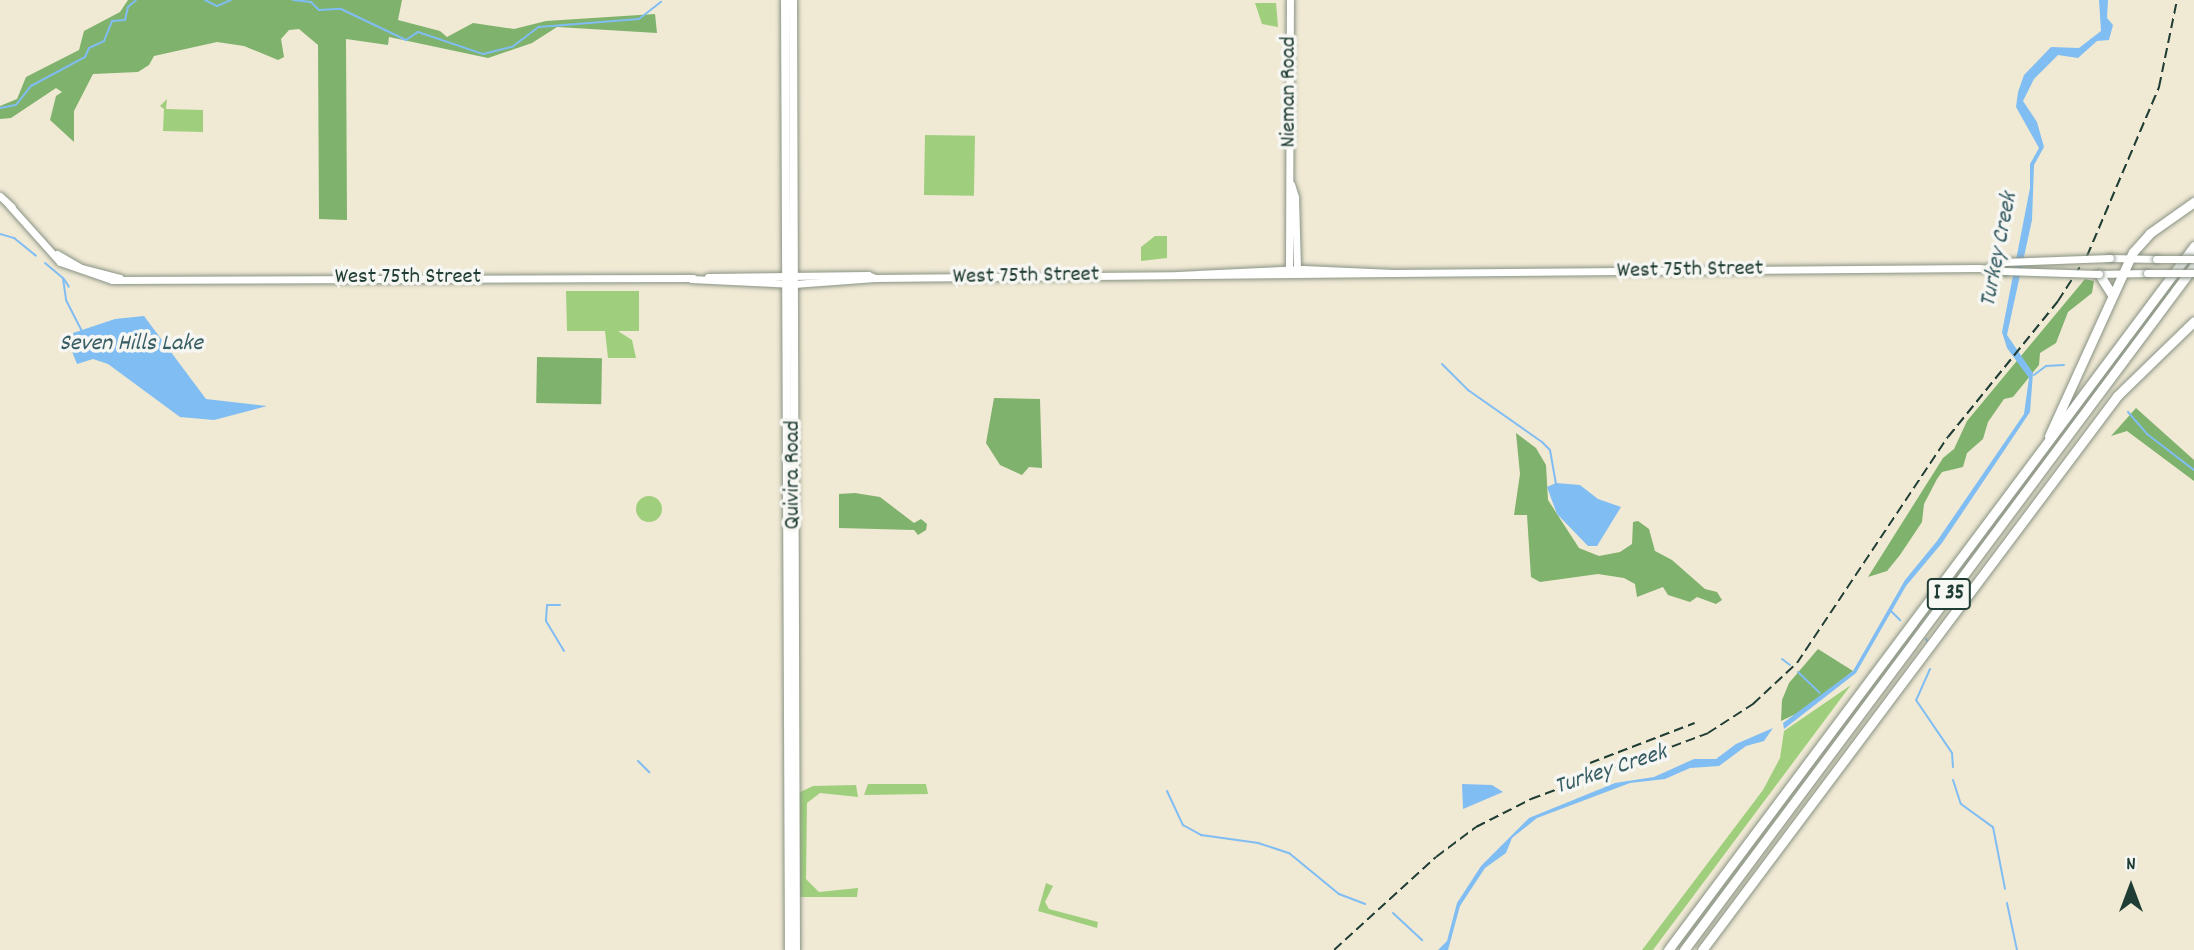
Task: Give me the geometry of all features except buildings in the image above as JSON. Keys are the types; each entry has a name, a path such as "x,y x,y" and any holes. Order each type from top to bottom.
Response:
{"highway":[{"path":"2044,447 2129,259 2146,237 2194,202"},
{"name":"I 35","path":"1668,950 2194,246"},
{"name":"I 35","path":"1684,950 2194,266"},
{"path":"2099,274 2112,295"},
{"path":"1702,950 2117,396 2194,321"}],"main road":[{"name":"Quivira Road","path":"785,0 789,34 790,206 789,950"},
{"name":"Quivira Road","path":"789,34 793,0"},
{"name":"Nieman Road","path":"1290,0 1293,270"},
{"name":"West 75th Street","path":"0,196 49,250 86,275 125,279 789,280 1987,268 2099,274 2194,273"},
{"name":"West 75th Street","path":"1987,268 2004,262 2110,258 2194,259"},
{"name":"West 75th Street","path":"1177,275 1389,269 1393,273"},
{"name":"Quivira Road","path":"789,280 796,950"}],"green space":[{"path":"128,0 402,0 398,20 440,31 447,37 473,23 514,29 546,21 655,14 657,33 557,27 532,43 488,58 389,37 388,45 346,39 347,220 319,219 318,45 299,29 289,30 281,39 284,57 278,60 244,46 217,42 154,56 149,65 138,72 93,74 74,111 74,142 50,120 56,96 62,92 56,88 11,118 0,119 0,106 17,99 26,77 79,50 84,31 120,12"},
{"path":"1255,3 1276,3 1278,27 1262,24"},
{"path":"167,99 166,109 203,110 203,132 163,131 164,109 160,106"},
{"path":"925,135 975,136 974,196 924,195"},
{"path":"1155,236 1167,236 1167,258 1141,261 1141,247"},
{"path":"2085,279 2094,281 2092,293 2068,312 2056,343 2040,353 2039,365 2013,397 2004,399 1988,422 1983,439 1967,453 1963,467 1942,472 1924,504 1922,522 1900,555 1887,571 1868,577 1943,458 1954,449 1967,421"},
{"path":"566,291 639,291 639,331 618,331 632,340 636,358 608,358 605,331 567,331"},
{"path":"537,357 602,358 601,404 536,403"},
{"path":"994,398 1040,399 1042,468 1029,467 1022,475 1000,465 986,443"},
{"path":"2136,408 2194,460 2194,481 2127,431 2111,436"},
{"path":"1516,433 1536,448 1546,465 1548,500 1579,548 1599,556 1620,552 1632,544 1633,522 1638,521 1649,529 1655,551 1672,560 1705,589 1717,592 1722,600 1716,604 1697,597 1690,602 1668,595 1663,587 1637,597 1635,584 1624,578 1598,574 1540,582 1531,577 1527,515 1514,515 1520,474"},
{"path":"855,493 880,497 914,523 921,519 927,524 926,530 918,535 914,530 839,528 839,494"},
{"path":"649,496 658,500 662,509 658,518 649,522 640,518 636,509 640,500"},
{"path":"1818,649 1853,671 1802,711 1781,721 1782,700 1789,683"},
{"path":"1851,685 1653,950 1642,950 1763,790 1780,758 1784,731"},
{"path":"868,784 926,784 928,794 864,795"},
{"path":"856,785 858,797 820,793 807,803 806,879 819,892 858,888 857,897 800,897 798,793 813,786"},
{"path":"1046,883 1053,886 1045,902 1049,909 1098,922 1097,928 1038,911"}],"water":[{"path":"2099,0 2108,0 2107,18 2113,25 2109,40 2097,41 2078,58 2058,55 2034,79 2023,101 2037,122 2044,147 2034,165 2032,220 2007,335 2033,373 2030,412 1942,543 1906,586 1856,673 1784,729 1783,723 1853,671 1905,580 1937,541 2024,414 2029,378 2007,348 2002,332 2030,188 2030,164 2039,148 2016,107 2018,92 2024,75 2051,47 2079,48 2101,31"},
{"name":"Seven Hills Lake","path":"144,316 206,399 267,406 214,420 180,417 108,364 93,359 77,364 71,349 73,333 115,319"},
{"path":"1556,483 1580,485 1598,499 1621,507 1597,546 1588,546 1557,514 1547,487"},
{"path":"1773,728 1764,741 1746,746 1719,766 1690,768 1665,779 1630,783 1537,818 1512,838 1506,853 1485,868 1460,906 1448,950 1438,950 1447,941 1457,903 1481,866 1529,818 1615,783 1654,777 1694,759 1716,759 1736,744"},
{"path":"1462,784 1492,785 1503,792 1463,809"}],"waterway":[{"path":"0,108 16,105 31,86 85,57 89,48 104,41 112,21 125,20 128,7 136,0"},
{"path":"205,0 217,6 231,0"},
{"path":"293,0 311,2 319,10 341,9 406,40 418,32 483,54 512,47 539,27 639,19 661,2"},
{"path":"0,234 14,238 36,256"},
{"path":"45,263 63,278 66,300 81,330"},
{"path":"64,279 69,287"},
{"path":"1442,364 1468,390 1550,450 1556,483"},
{"path":"2034,375 2046,366 2064,365"},
{"path":"2128,412 2147,434 2194,470"},
{"path":"560,605 547,605 546,621 564,651"},
{"path":"1891,611 1900,620"},
{"path":"1782,659 1790,665"},
{"path":"1930,669 1916,700 1952,753 1953,767"},
{"path":"1798,672 1820,693"},
{"path":"638,761 649,772"},
{"path":"1953,780 1961,804 1993,827 2005,889"},
{"path":"1167,791 1183,825 1201,835 1258,843 1289,853 1339,894 1365,904"},
{"path":"2007,903 2017,950"},
{"path":"1393,913 1422,940"}],"railway":[{"path":"1334,950 1436,857 1476,827 1531,799 1708,733 1753,704 1797,663 1948,437 2058,301 2087,256 2159,87 2177,0"},
{"path":"1590,763 1695,723"}],"water label":[{"name":"Turkey Creek","path":"2000,250"},
{"name":"Turkey Creek","path":"1611,771"}]}
